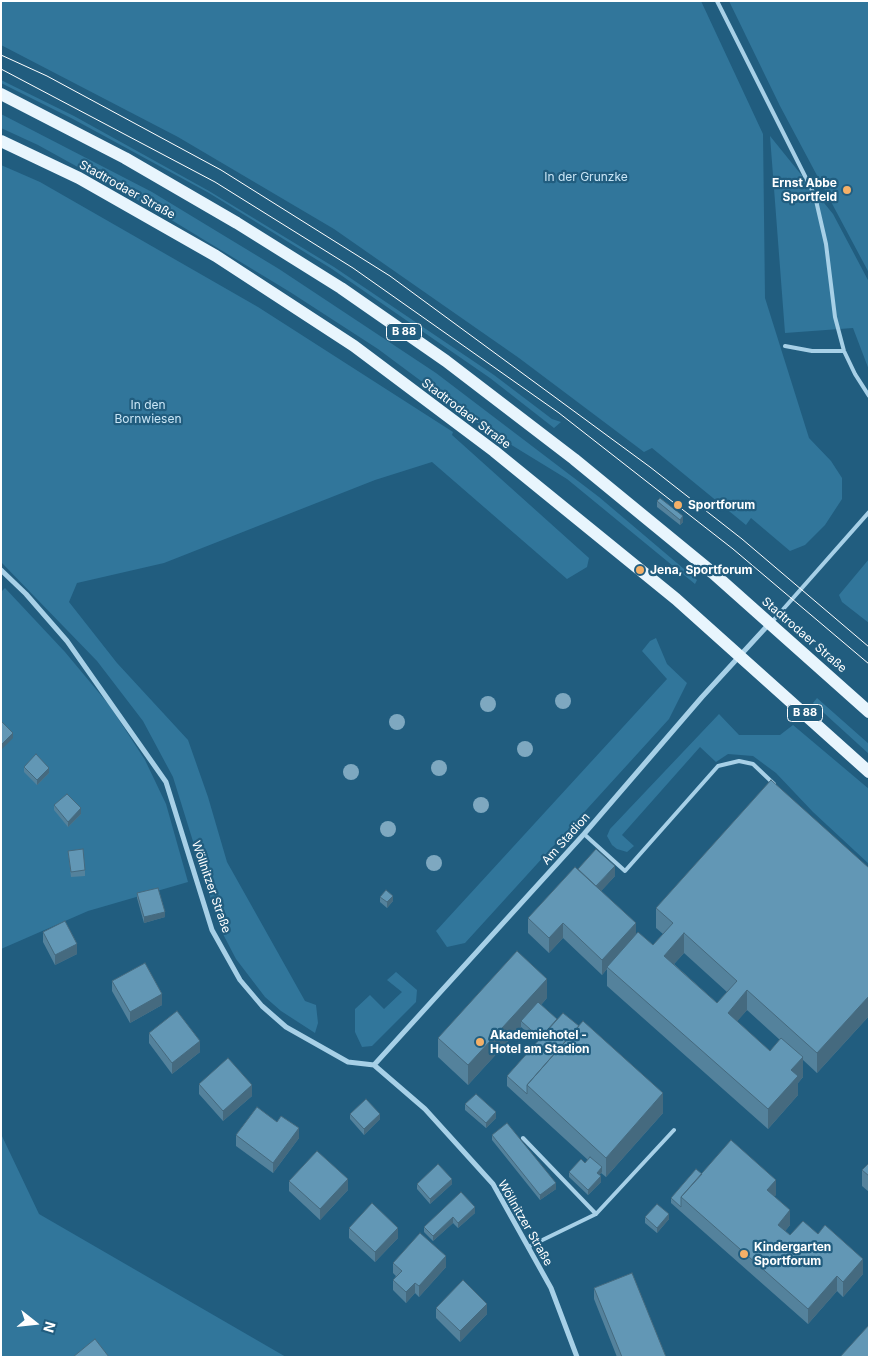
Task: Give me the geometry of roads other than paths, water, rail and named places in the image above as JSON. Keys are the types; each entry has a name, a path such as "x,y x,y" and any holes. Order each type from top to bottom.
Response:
{"main road":[{"name":"Stadtrodaer Straße","path":"1,94 125,158 237,223 341,288 446,361 574,459 713,573 869,712"},
{"name":"Stadtrodaer Straße","path":"1,141 79,178 216,256 354,346 494,451 654,581 741,655 869,772"}],"street":[{"name":"Wöllnitzer Straße","path":"1,570 26,594 67,641 166,782 212,930 240,980 262,1006 286,1026 348,1062 374,1066 426,1109 493,1184 551,1288 577,1357"},
{"name":"Am Stadion","path":"374,1066 584,834 770,624"}],"lane":[{"path":"717,1 815,196 826,244 835,316 844,351 855,374 869,396"},
{"path":"785,346 812,351 844,351"},
{"path":"770,624 869,512"},
{"path":"584,834 625,871 718,766 739,760 753,764 782,790"},
{"path":"528,1247 596,1214 674,1130"},
{"path":"524,1138 596,1214"}],"tram line":[{"path":"1,55 47,76 221,170 390,276 650,467 742,539 869,647"},
{"path":"1,69 215,182 353,268 559,413 733,549 869,664"}],"place":[{"name":"Ernst Abbe Sportfeld","path":"847,190"},
{"name":"Sportforum","path":"678,505"},
{"name":"Jena, Sportforum","path":"640,570"},
{"name":"Akademiehotel - Hotel am Stadion","path":"480,1042"},
{"name":"Kindergarten Sportforum","path":"744,1254"}],"park label":[{"name":"In der Grunzke","path":"586,177"},
{"name":"In den Bornwiesen","path":"148,412"}]}
